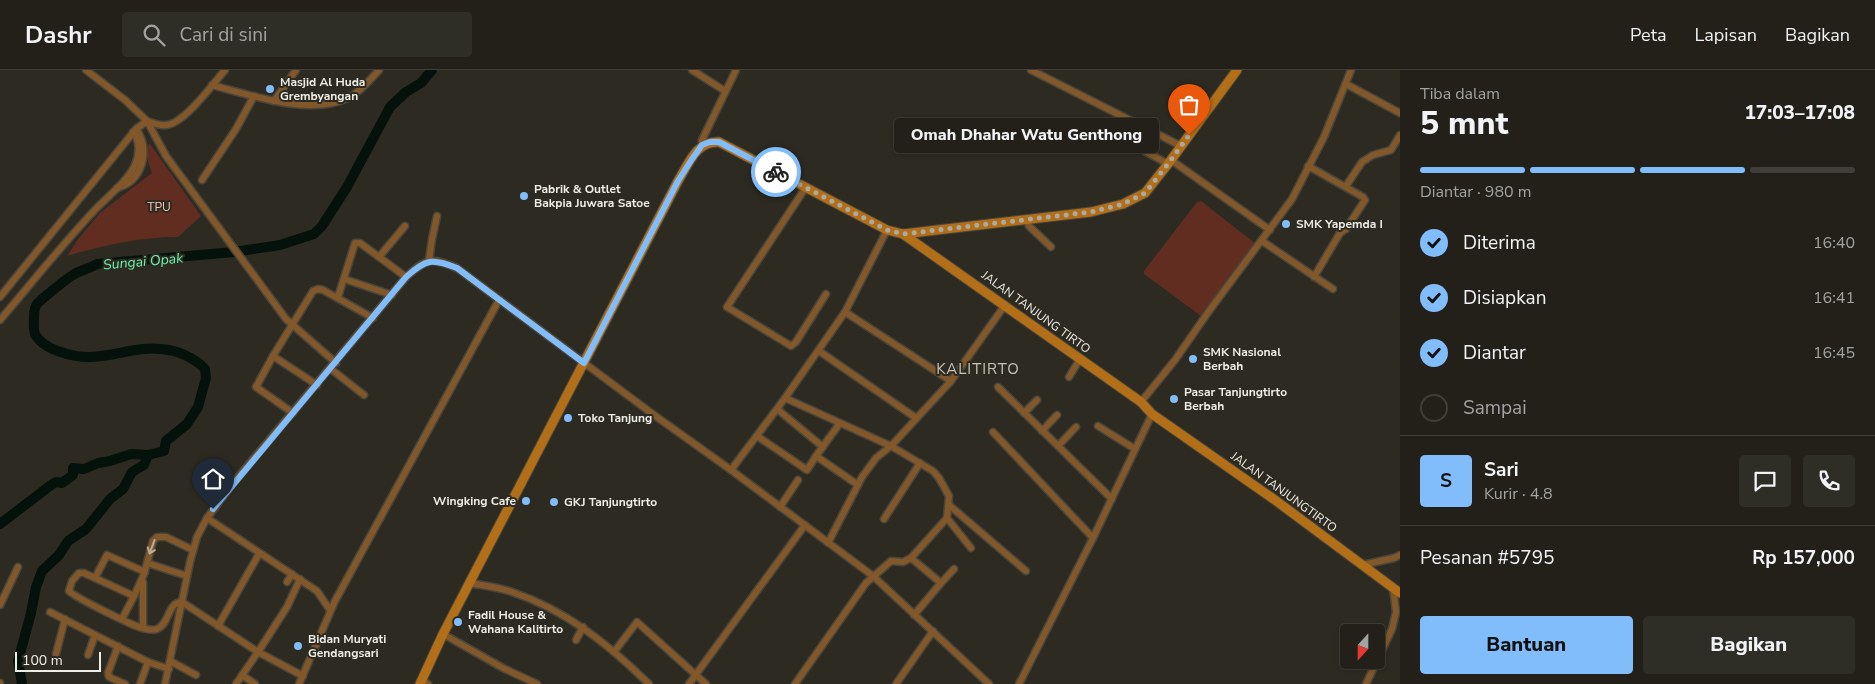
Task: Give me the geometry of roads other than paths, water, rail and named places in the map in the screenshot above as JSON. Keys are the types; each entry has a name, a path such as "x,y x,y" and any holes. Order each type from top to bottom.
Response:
{"street":[{"path":"86,70 125,100 147,121 166,156 292,326 364,395"},
{"path":"147,121 165,126 173,124 192,108 225,70"},
{"path":"274,101 296,70"},
{"path":"212,85 293,105 324,104 346,99 365,85 379,70"},
{"path":"692,70 725,91"},
{"path":"423,683 443,634 678,181 702,145 702,140 736,70"},
{"path":"1031,70 1181,146"},
{"path":"702,145 710,142 719,142 887,230 903,234 1091,212 1123,204 1145,193 1237,70"},
{"path":"1141,402 1175,360 1292,199 1324,137 1351,70"},
{"path":"1346,84 1400,113"},
{"path":"202,180 236,129 254,96"},
{"path":"1183,101 1205,113"},
{"path":"0,296 134,130 147,121"},
{"path":"1098,125 1170,162 1270,230"},
{"path":"0,320 92,213 116,188 122,187 139,172 142,163 143,144 134,130"},
{"path":"1346,186 1362,162 1373,155 1391,150 1400,136"},
{"path":"1308,166 1346,186 1363,197 1364,200 1346,229 1340,233 1314,277"},
{"path":"806,187 727,307 791,346 796,342 826,294"},
{"path":"429,261 437,216"},
{"path":"1027,219 1028,226 1051,247"},
{"path":"379,257 405,226"},
{"path":"731,470 819,351 845,312 887,230"},
{"path":"917,242 920,232"},
{"name":"JALAN TANJUNG TIRTO","path":"903,234 917,242 1141,402 1152,414"},
{"path":"1262,241 1334,289"},
{"path":"338,297 355,242 360,243 406,277"},
{"path":"165,684 193,550 206,518 406,277 422,263 429,261 444,262 457,268 805,525 872,576 989,684"},
{"path":"344,279 392,295"},
{"path":"293,413 256,387 273,356 316,289 338,297 373,318"},
{"path":"300,684 330,610 499,300"},
{"path":"828,543 858,484 876,458 892,446 951,381 1005,305"},
{"path":"845,312 951,381"},
{"path":"819,351 916,418"},
{"path":"273,356 317,385"},
{"path":"1069,377 1080,359"},
{"path":"998,387 1112,499"},
{"path":"785,398 892,446 933,471 949,496 947,518 912,558 903,562 891,561 872,576 795,684"},
{"path":"1024,413 1037,400"},
{"path":"777,409 823,447"},
{"path":"1019,684 1093,538 1152,414"},
{"name":"JALAN TANJUNGTIRTO","path":"1152,414 1275,500 1397,591"},
{"path":"1042,431 1057,415"},
{"path":"757,436 807,470 840,423"},
{"path":"1098,426 1135,449"},
{"path":"1058,446 1076,427"},
{"path":"993,432 1093,538"},
{"path":"816,456 858,484"},
{"path":"884,519 920,463"},
{"path":"780,507 798,480"},
{"path":"949,505 1026,571"},
{"path":"206,518 317,591 330,610"},
{"path":"947,518 971,548"},
{"path":"689,684 805,525"},
{"path":"122,620 144,575 150,549 157,537 166,537 193,550"},
{"path":"218,626 259,554"},
{"path":"95,578 107,555 144,575"},
{"path":"1362,565 1400,555"},
{"path":"912,558 940,583"},
{"path":"148,563 187,576"},
{"path":"0,605 18,567"},
{"path":"914,615 954,569"},
{"path":"134,596 95,578 79,573 69,589 70,592 122,620 154,630 160,627 173,606 178,602 182,602 258,652 303,676"},
{"path":"287,582 292,574"},
{"path":"143,628 141,617 144,575"},
{"path":"236,684 286,607 300,579"},
{"path":"470,583 512,592 563,615 583,627 649,684"},
{"path":"1366,684 1392,629 1396,612 1397,591"},
{"path":"50,612 148,662 169,669"},
{"path":"56,654 65,619"},
{"path":"614,652 637,622 706,684"},
{"path":"576,640 583,627"},
{"path":"897,684 932,631"},
{"path":"443,634 503,668 537,684"},
{"path":"88,655 96,635"},
{"path":"118,646 108,676 125,684"},
{"path":"170,661 196,675"},
{"path":"140,684 148,662"},
{"path":"242,675 255,684"},
{"path":"977,684 981,677"}],"waterway":[{"name":"Sungai Opak","path":"0,524 51,485 56,482 62,483 73,475 73,468 84,469 131,454 148,455 164,451 166,441 187,424 198,407 206,378 205,369 196,361 173,351 152,348 89,357 59,352 39,340 35,334 34,313 37,304 71,276 97,264 234,252 280,245 314,234 322,226 347,187 390,107 406,92 421,83 432,70"},
{"path":"22,684 18,661 36,587 42,571 59,555 68,541 86,529 110,499 123,489 132,472 144,465 148,455"}],"place":[{"name":"Masjid Al Huda Grembyangan","path":"270,89"},
{"name":"Omah Dhahar Watu Genthong","path":"1189,135"},
{"name":"Pabrik & Outlet Bakpia Juwara Satoe","path":"524,196"},
{"name":"SMK Yapemda I","path":"1286,224"},
{"name":"SMK Nasional Berbah","path":"1193,359"},
{"name":"Pasar Tanjungtirto Berbah","path":"1174,399"},
{"name":"Toko Tanjung","path":"568,418"},
{"name":"Wingking Cafe","path":"526,501"},
{"name":"GKJ Tanjungtirto","path":"554,502"},
{"name":"Fadil House & Wahana Kalitirto","path":"458,622"},
{"name":"Bidan Muryati Gendangsari","path":"298,646"}],"district":[{"name":"KALITIRTO","path":"978,369"}],"park label":[{"name":"TPU","path":"159,207"}]}
